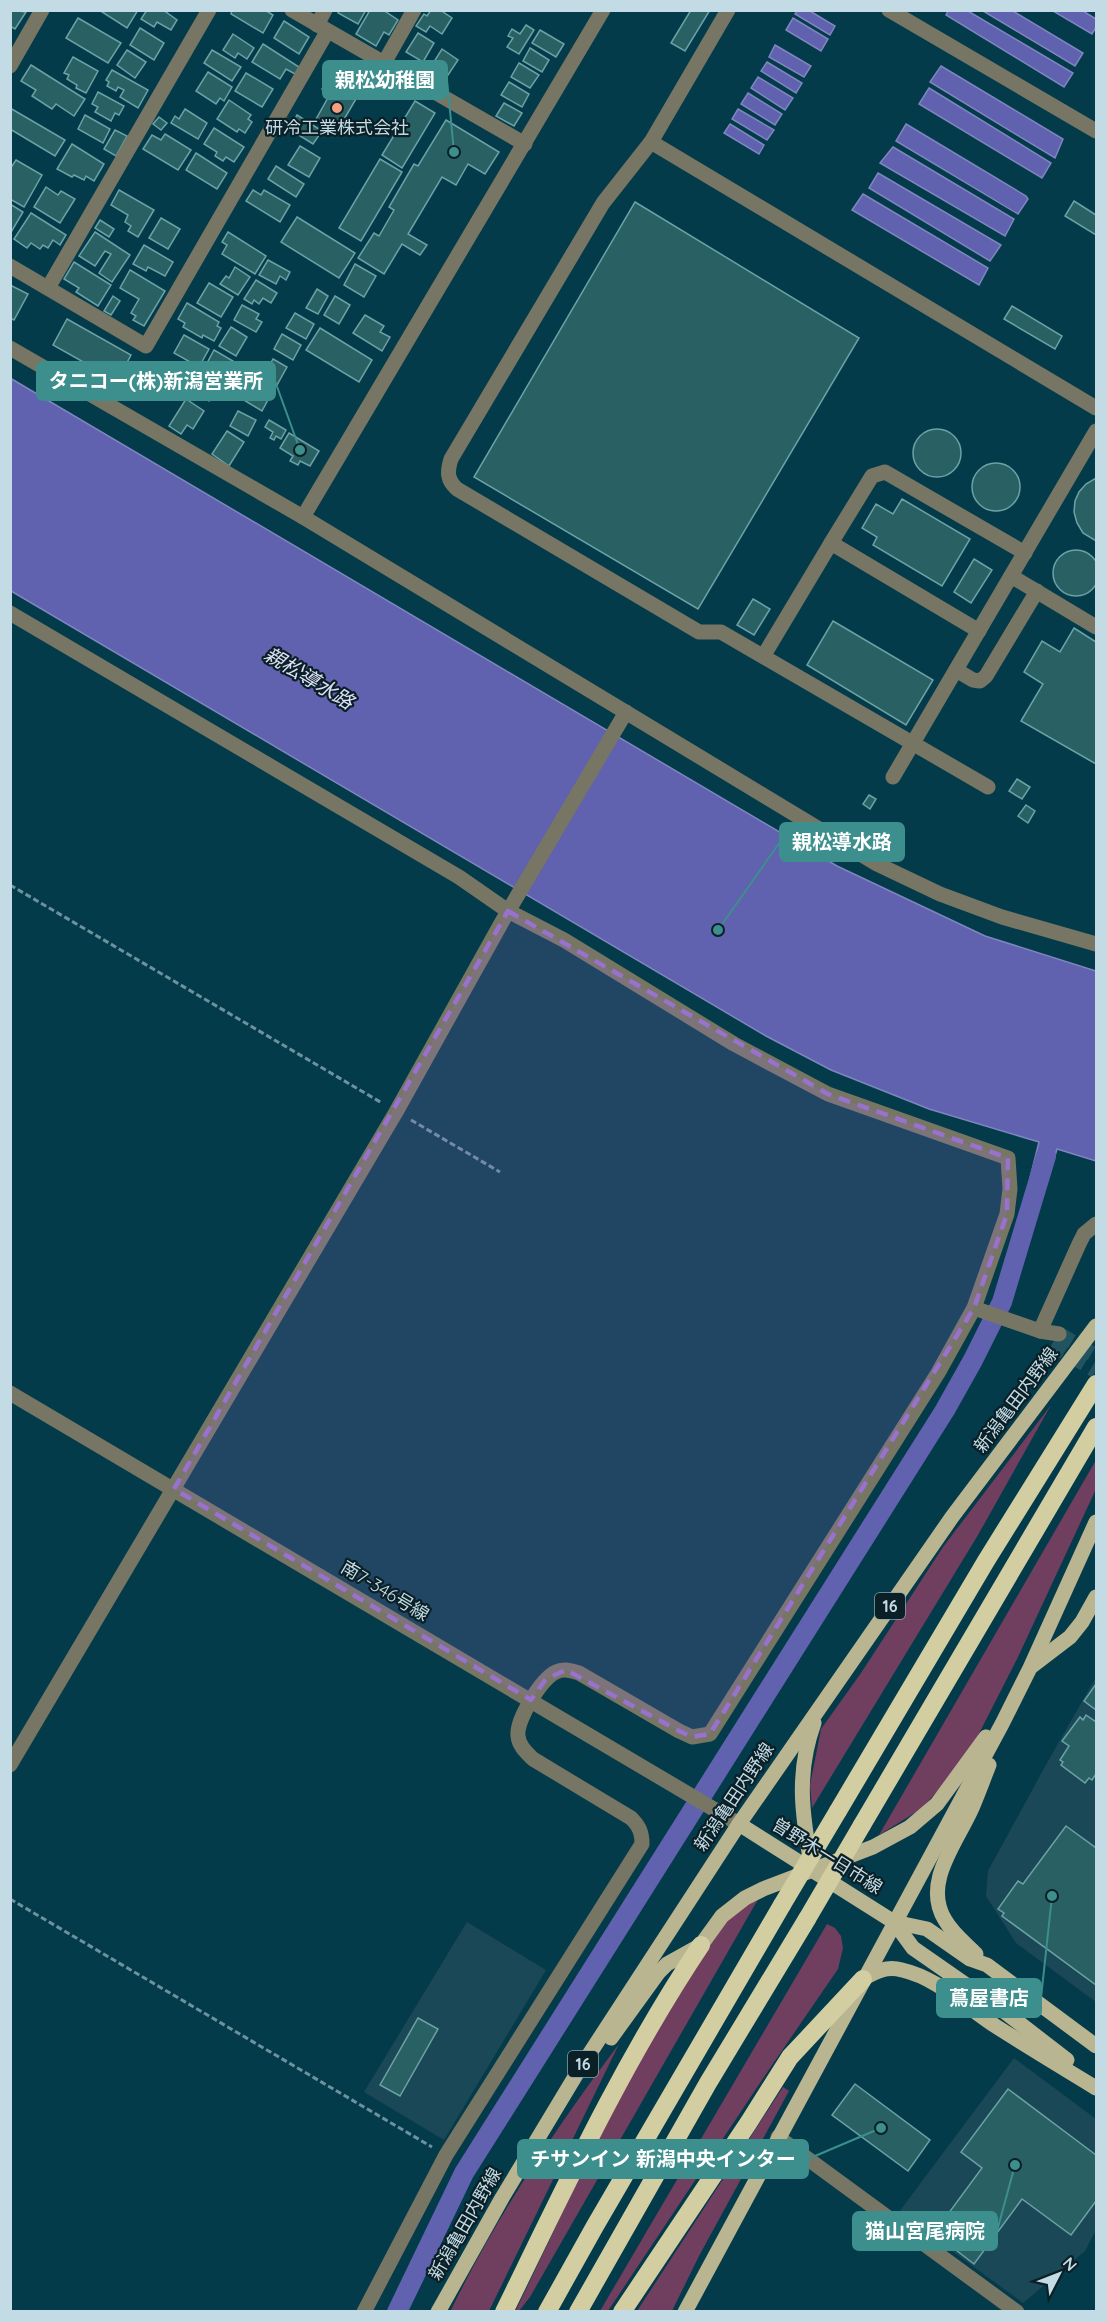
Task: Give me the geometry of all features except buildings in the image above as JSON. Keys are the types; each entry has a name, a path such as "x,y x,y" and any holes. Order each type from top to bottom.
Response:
{"highway":[{"path":"547,2312 782,1905 986,1561 1096,1384"},
{"path":"578,2312 708,2083 1096,1427"},
{"path":"504,2312 600,2117 667,1996 701,1945"},
{"path":"622,2312 790,2057 863,1979"}],"main road":[{"name":"新潟亀田内野線","path":"438,2312 579,2070 739,1824 952,1517 1096,1326"},
{"path":"685,2312 1019,1690 1096,1522"},
{"path":"1030,1668 1070,1637 1082,1622 1096,1597"},
{"path":"548,2122 667,1964 701,1945 722,1916 734,1905 763,1889 873,1847 897,1835 922,1818 937,1804 956,1780 1019,1690"},
{"path":"987,1965 955,1934 944,1919 939,1906 939,1880 947,1858 972,1809 1019,1690"},
{"path":"812,1870 801,1800 803,1764 809,1736 820,1706"},
{"name":"曽野木一日市線","path":"739,1824 894,1922 927,1929 970,1959 987,1965 1096,2046"},
{"name":"曽野木一日市線","path":"894,1922 913,1948 1005,2012 1096,2082"},
{"path":"863,1979 874,1972 890,1968 905,1970 921,1977 937,1985 996,2026 1096,2088"}],"street":[{"path":"10,66 42,10"},
{"path":"48,288 209,10"},
{"path":"292,10 525,144"},
{"path":"10,266 146,346 322,28 325,10"},
{"path":"384,63 414,10"},
{"path":"303,518 603,10"},
{"path":"728,10 651,142 603,203 451,459 447,472 451,483 457,489 699,632 722,633 988,787"},
{"path":"889,10 1096,131"},
{"path":"651,142 1096,408"},
{"path":"10,348 303,518 878,864 939,894 1002,917 1096,944"},
{"path":"893,777 1096,431"},
{"path":"764,656 872,476 885,472 1025,553"},
{"path":"831,543 979,631"},
{"path":"1011,576 1096,627"},
{"path":"956,670 973,680 980,681 986,676 1037,591"},
{"path":"10,613 512,906 734,1044 828,1094 1008,1158 1011,1189 1008,1214 977,1310 710,1734 692,1737 579,1673 566,1670 555,1672 546,1680 517,1725 518,1738 523,1749 533,1759 632,1818 642,1834 642,1844 446,2155 364,2312"},
{"path":"10,1765 396,1112 512,906 626,712"},
{"path":"1040,1331 1084,1234 1096,1224"},
{"path":"977,1310 1040,1331 1056,1339"},
{"name":"南7-346号線","path":"10,1393 739,1824"},
{"path":"778,2138 1017,2312"}],"path":[{"path":"10,885 500,1172"},
{"path":"10,1899 446,2155"}],"highlighted area":[{"path":"508,911 828,1094 1008,1158 1007,1214 974,1308 710,1734 692,1737 566,1670 546,1679 531,1700 174,1489"}],"shaded area":[{"path":"1051,1405 978,1535 812,1808 810,1785 821,1729 861,1673 943,1547"},
{"path":"1096,1460 1096,1489 1018,1657 965,1761 921,1809 879,1835"},
{"path":"1096,1677 1096,2002 1016,1943 986,1896 988,1871"},
{"path":"761,1894 530,2297 519,2311 515,2312 623,2086 709,1942 735,1909"},
{"path":"467,1922 546,1970 444,2140 364,2092"},
{"path":"827,1924 835,1928 841,1936 843,1948 838,1969 608,2311 600,2311"},
{"path":"619,2044 489,2311 450,2312 487,2242 528,2174 572,2108"},
{"path":"1014,2058 1096,2119 1096,2230 1085,2251 1023,2303 899,2212"},
{"path":"783,2087 789,2091 699,2256 672,2311 637,2311"}],"water":[{"path":"797,11 810,11 835,26 830,35 795,14"},
{"path":"948,11 968,11 1073,73 1064,87 946,15"},
{"path":"983,11 1013,11 1083,53 1075,66"},
{"path":"1053,11 1083,11 1096,19 1096,27 1092,34"},
{"path":"793,18 828,39 821,51 786,30"},
{"path":"775,45 811,66 804,77 769,57"},
{"path":"767,62 802,83 796,93 761,71"},
{"path":"941,66 1063,139 1055,158 930,82"},
{"path":"758,77 793,98 785,110 751,88"},
{"path":"929,88 1051,163 1042,178 919,104"},
{"path":"748,93 782,114 775,125 741,104"},
{"path":"738,109 774,130 767,140 732,119"},
{"path":"730,124 764,145 759,154 724,133"},
{"path":"906,124 1026,196 1028,199 1018,214 896,141"},
{"path":"893,147 1014,219 1005,236 880,163"},
{"path":"878,173 1001,245 990,261 869,188"},
{"path":"863,194 988,268 979,285 852,210"},
{"path":"10,378 837,866 985,936 1096,971 1096,1161 1057,1149 1047,1183 1030,1178 1039,1142 929,1109 831,1070 766,1036 11,591"}],"waterway":[{"path":"397,2312 464,2173 945,1410 1002,1302 1046,1156"}],"tunnel":[{"path":"1059,1334 1096,1356"},
{"path":"1052,1344 1096,1371"}],"place":[{"name":"研冷工業株式会社","path":"337,108"},
{"name":"親松幼稚園","path":"454,152"},
{"name":"タニコー(株)新潟営業所","path":"300,450"},
{"name":"親松導水路","path":"718,930"},
{"name":"蔦屋書店","path":"1052,1896"},
{"name":"チサンイン 新潟中央インター","path":"881,2128"},
{"name":"猫山宮尾病院","path":"1015,2165"}]}
